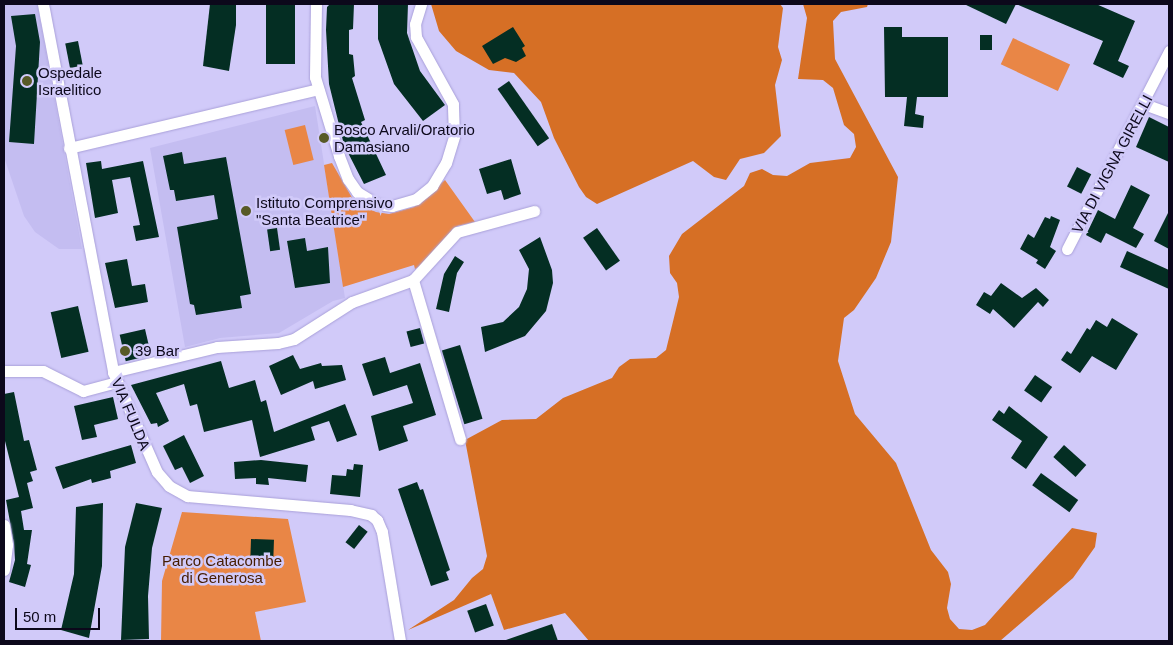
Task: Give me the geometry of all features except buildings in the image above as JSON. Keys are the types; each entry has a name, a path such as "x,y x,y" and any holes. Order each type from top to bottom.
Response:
{"street":[{"name":"VIA FULDA","path":"43,4 115,377 158,472 177,492 196,497 350,510 371,515 377,520 400,641"},
{"path":"316,4 314,61 318,89 348,180 361,196 377,204 392,206 408,202 427,191 446,163 456,122 450,98 416,37 415,24 421,4"},
{"name":"VIA DI VIGNA GIRELLI","path":"1067,249 1144,104 1169,51"},
{"path":"70,148 318,89"},
{"path":"1144,104 1169,113"},
{"path":"4,371 43,370 82,390 115,377 217,347 278,343 294,338 352,302 413,280 457,232 534,211"},
{"path":"413,280 460,438"},
{"path":"4,525 6,545 4,570"}],"shaded area":[{"name":"Ospedale Israelitico","path":"4,4 37,4 82,249 59,249 35,232 24,216 4,157"},
{"path":"431,4 780,4 783,8 778,47 782,60 775,85 781,136 764,153 740,159 726,180 714,177 693,161 597,204 586,197 579,187 554,138 541,102 514,73 489,70 456,51 439,31"},
{"path":"803,4 868,4 867,7 841,12 833,21 835,59 898,177 891,242 876,278 854,310 844,318 838,361 855,414 896,463 931,550 948,572 951,584 947,608 950,619 959,629 972,630 985,625 1072,528 1097,533 1095,547 1073,578 1000,641 589,641 565,613 504,630 491,594 408,630 454,600 472,578 483,569 487,556 465,440 502,420 536,419 563,398 612,378 619,367 630,359 656,358 666,350 679,297 677,283 670,273 669,256 682,234 744,186 750,173 762,169 773,175 787,176 810,163 850,158 856,147 854,134 844,125 833,88 823,80 798,79 807,18"},
{"name":"Istituto Comprensivo \"Santa Beatrice\"","path":"315,106 345,298 333,301 279,333 220,338 185,347 150,148"}],"green space":[{"path":"1013,38 1070,65 1058,91 1001,64"},
{"path":"305,125 314,160 293,165 285,130"},
{"path":"332,163 354,201 376,212 389,214 414,207 445,180 475,222 457,226 425,263 415,269 414,265 343,287 324,165"},
{"name":"Parco Catacombe di Generosa","path":"182,512 288,519 306,602 255,612 261,641 161,641 162,581"}],"place":[{"name":"Ospedale Israelitico","path":"27,81"},
{"name":"Bosco Arvali/Oratorio Damasiano","path":"324,138"},
{"name":"Istituto Comprensivo \"Santa Beatrice\"","path":"246,211"},
{"name":"39 Bar","path":"125,351"}]}
